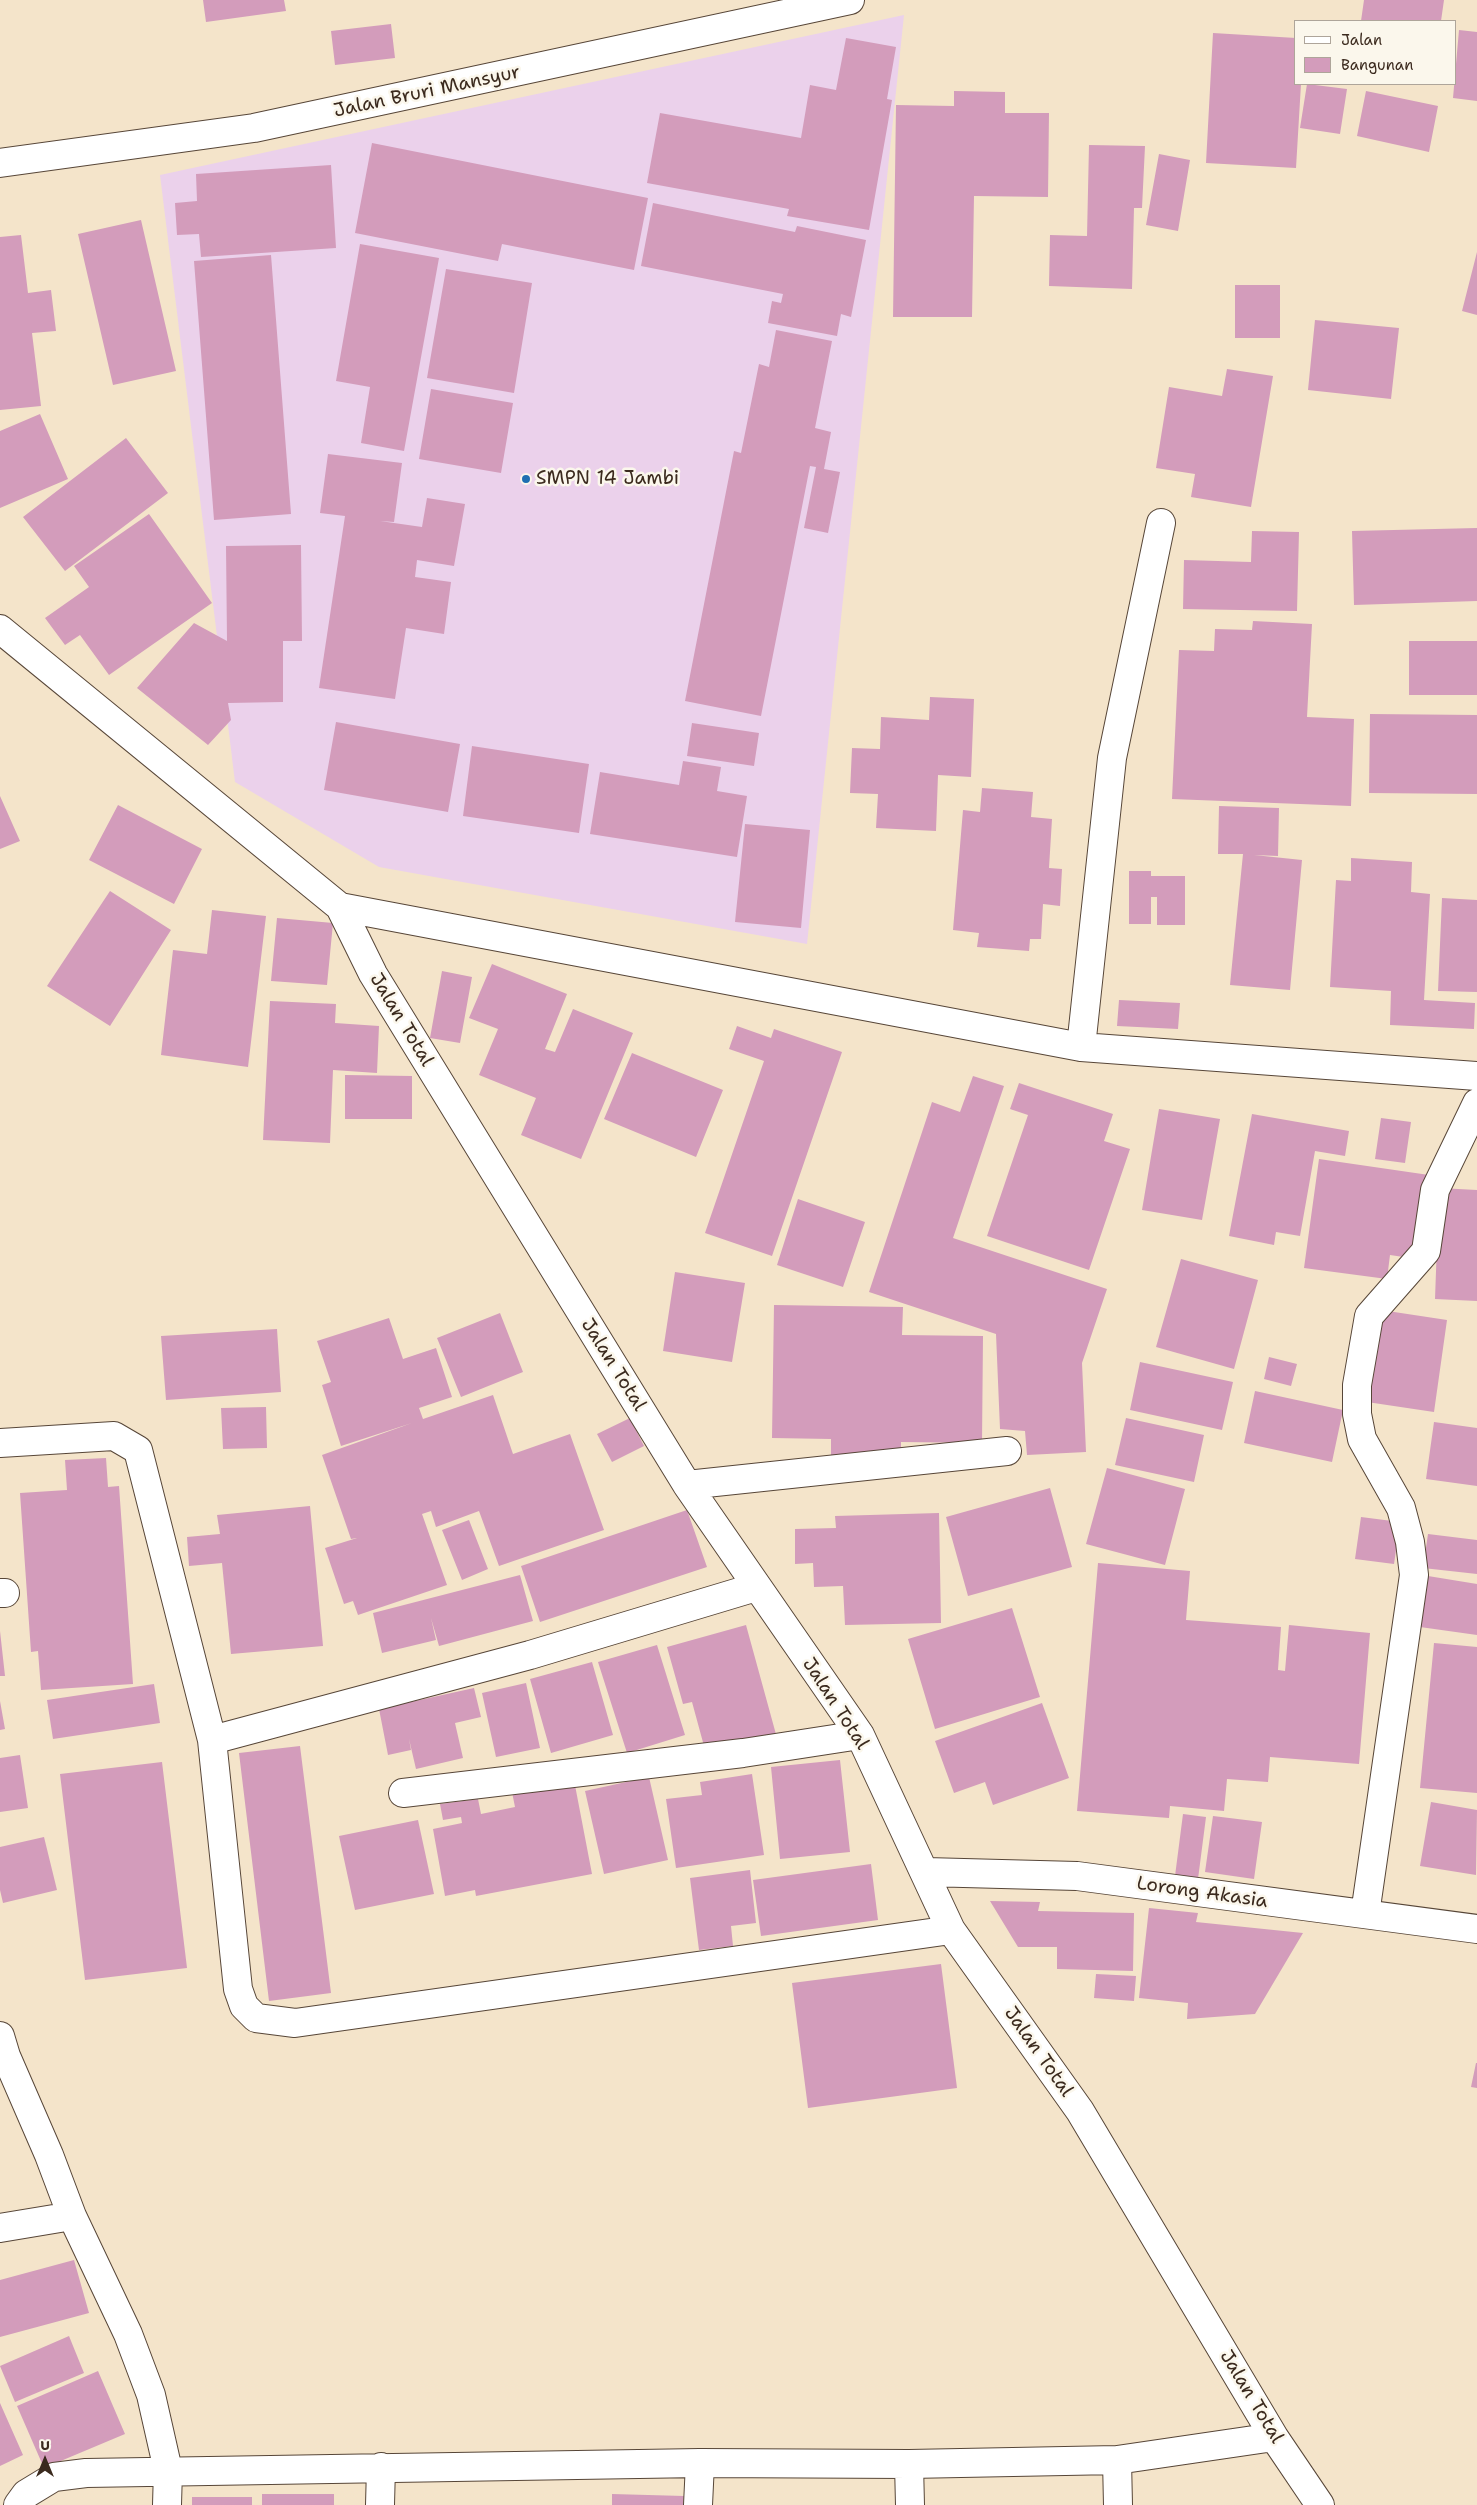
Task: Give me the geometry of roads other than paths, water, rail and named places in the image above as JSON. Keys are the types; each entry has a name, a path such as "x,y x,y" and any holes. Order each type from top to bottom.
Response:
{"street":[{"name":"Jalan Bruri Mansyur","path":"0,163 254,128 850,0"},
{"path":"1081,1046 1112,758 1161,523"},
{"path":"0,629 340,907 1081,1046 1477,1076"},
{"name":"Jalan Total","path":"340,907 373,974 687,1485 860,1735 926,1872 951,1930 1080,2112 1274,2437 1320,2505"},
{"path":"1365,1914 1414,1574 1410,1542 1401,1508 1362,1439 1357,1414 1357,1385 1369,1316 1426,1251 1435,1190 1477,1103"},
{"path":"0,1443 114,1436 138,1450 212,1740 238,1989 244,2006 256,2018 295,2023 951,1930"},
{"path":"687,1485 1007,1451"},
{"path":"212,1740 530,1655 756,1587"},
{"path":"403,1794 743,1753 860,1735"},
{"name":"Lorong Akasia","path":"926,1872 1077,1876 1477,1929"},
{"path":"0,2036 6,2056 49,2155 72,2216 128,2334 151,2395 168,2470 167,2505"},
{"path":"0,2228 72,2216"},
{"path":"18,2505 26,2494 54,2477 86,2473 168,2470 700,2463 909,2464 1117,2460 1274,2437"},
{"path":"1117,2460 1118,2505"},
{"path":"698,2505 700,2463"},
{"path":"909,2464 910,2505"},
{"path":"380,2505 381,2468"}],"place":[{"name":"SMPN 14 Jambi","path":"526,479"}]}
